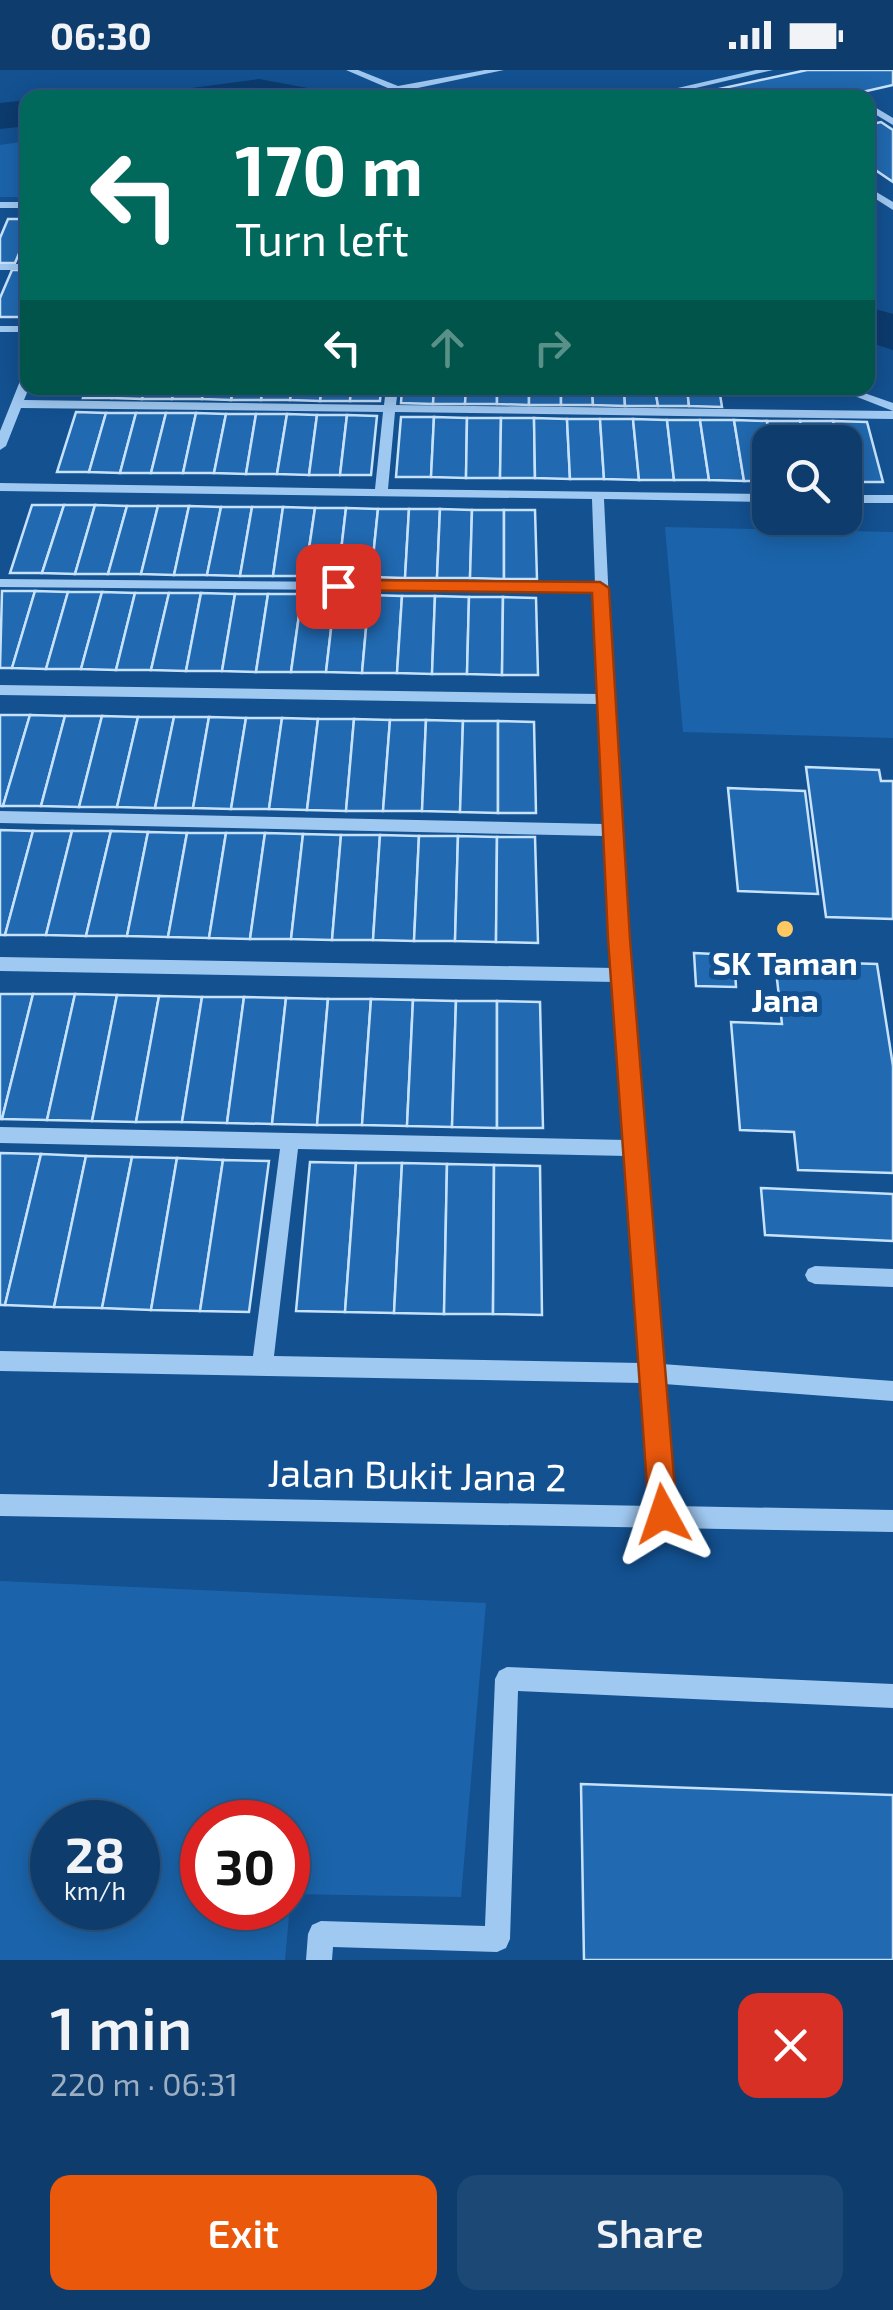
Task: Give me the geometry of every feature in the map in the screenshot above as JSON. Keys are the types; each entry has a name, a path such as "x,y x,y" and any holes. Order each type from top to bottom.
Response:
{"street":[{"path":"350,70 397,89 500,70"},
{"path":"675,90 769,70"},
{"path":"875,104 880,102"},
{"path":"0,446 20,395"},
{"path":"382,494 391,395"},
{"path":"860,395 893,407"},
{"path":"16,404 893,415"},
{"path":"0,487 752,498"},
{"path":"598,498 612,830 663,1514"},
{"path":"862,499 893,499"},
{"path":"0,583 600,588"},
{"path":"0,690 604,699"},
{"path":"0,817 612,830"},
{"path":"0,964 622,976"},
{"path":"0,1136 634,1148"},
{"path":"262,1366 290,1141"},
{"path":"815,1275 893,1278"},
{"path":"0,1360 650,1373 893,1391"},
{"name":"Jalan Bukit Jana 2","path":"0,1505 893,1521"},
{"path":"319,1960 322,1934 497,1939 507,1679 893,1696"}],"shaded area":[{"path":"20,142 20,197 0,197 0,145"},
{"path":"665,527 752,529 752,535 893,532 893,738 683,732"},
{"path":"0,1581 486,1603 461,1897 310,1894 310,1800 180,1800 180,1930 288,1930 285,1960 0,1960"}],"building":[{"path":"807,70 893,70 893,85 871,90 715,90"},
{"path":"881,122 893,130 893,182 875,170 875,123"},
{"path":"8,219 20,219 20,251 15,263 0,263 0,238"},
{"path":"12,270 20,270 19,317 0,317 0,298"},
{"path":"84,395 113,395 112,398 83,398"},
{"path":"113,395 143,395 142,399 112,398"},
{"path":"143,395 173,395 172,399 142,399"},
{"path":"173,395 203,395 202,399 172,399"},
{"path":"203,395 232,395 231,400 202,399"},
{"path":"232,395 262,395 261,400 231,400"},
{"path":"262,395 291,395 290,400 261,400"},
{"path":"291,395 321,395 320,401 290,400"},
{"path":"321,395 350,395 350,401 320,401"},
{"path":"350,395 380,395 380,401 350,401"},
{"path":"402,395 434,395 433,404 401,403"},
{"path":"434,395 466,395 465,404 433,404"},
{"path":"466,395 497,395 497,404 465,404"},
{"path":"497,395 529,395 529,405 497,404"},
{"path":"529,395 561,395 561,405 529,405"},
{"path":"561,395 592,395 593,405 561,405"},
{"path":"592,395 624,395 625,406 593,405"},
{"path":"624,395 656,395 658,406 625,406"},
{"path":"656,395 688,395 689,406 658,406"},
{"path":"688,395 720,395 722,407 689,406"},
{"path":"76,412 106,413 89,472 57,472"},
{"path":"106,413 136,413 120,473 89,472"},
{"path":"136,413 166,413 151,473 120,473"},
{"path":"166,413 196,413 183,473 151,473"},
{"path":"196,413 226,414 214,473 183,473"},
{"path":"226,414 256,414 246,474 214,473"},
{"path":"256,414 287,414 277,474 246,474"},
{"path":"287,414 317,415 309,475 277,474"},
{"path":"317,415 347,415 340,475 309,475"},
{"path":"347,415 377,416 371,475 340,475"},
{"path":"401,417 434,417 431,477 396,477"},
{"path":"434,417 467,418 466,478 431,477"},
{"path":"467,418 501,418 500,478 466,478"},
{"path":"501,418 534,418 535,478 500,478"},
{"path":"534,418 567,419 570,479 535,478"},
{"path":"567,419 600,419 604,479 570,479"},
{"path":"600,419 633,419 639,480 604,479"},
{"path":"633,419 667,420 674,480 639,480"},
{"path":"667,420 700,420 709,480 674,480"},
{"path":"700,420 734,420 744,481 709,480"},
{"path":"734,420 767,421 767,425 752,425 752,481 744,481"},
{"path":"767,421 800,421 801,425 768,425"},
{"path":"800,421 833,421 834,425 801,425"},
{"path":"833,421 867,422 883,482 862,482 862,425 834,425"},
{"path":"32,505 64,505 42,573 10,573"},
{"path":"64,505 95,505 75,574 42,573"},
{"path":"95,505 127,506 108,574 75,574"},
{"path":"127,506 158,506 141,574 108,574"},
{"path":"158,506 189,506 174,575 141,574"},
{"path":"189,506 221,507 207,575 174,575"},
{"path":"221,507 252,507 240,576 207,575"},
{"path":"252,507 283,507 273,576 240,576"},
{"path":"283,507 315,508 305,576 273,576"},
{"path":"315,508 346,508 338,577 305,576"},
{"path":"346,508 378,509 371,577 338,577"},
{"path":"378,509 409,509 405,578 371,577"},
{"path":"409,509 440,509 437,578 405,578"},
{"path":"440,509 472,510 470,578 437,578"},
{"path":"472,510 504,510 504,579 470,578"},
{"path":"504,510 535,510 537,579 504,579"},
{"path":"2,591 35,591 12,668 0,668"},
{"path":"35,591 68,592 46,669 12,668"},
{"path":"68,592 102,592 81,669 46,669"},
{"path":"102,592 135,593 116,670 81,669"},
{"path":"135,593 169,593 151,670 116,670"},
{"path":"169,593 201,593 186,671 151,670"},
{"path":"201,593 235,594 222,671 186,671"},
{"path":"235,594 268,594 256,672 222,671"},
{"path":"268,594 302,594 291,672 256,672"},
{"path":"302,594 335,595 326,672 291,672"},
{"path":"335,595 369,595 362,673 326,672"},
{"path":"369,595 402,596 397,673 362,673"},
{"path":"402,596 435,596 432,674 397,673"},
{"path":"435,596 469,597 467,674 432,674"},
{"path":"469,597 503,597 502,675 467,674"},
{"path":"503,597 536,598 538,675 502,675"},
{"path":"0,715 30,715 3,806 0,806"},
{"path":"30,715 65,716 41,806 3,806"},
{"path":"65,716 102,716 79,807 41,806"},
{"path":"102,716 138,717 117,807 79,807"},
{"path":"138,717 174,717 155,808 117,807"},
{"path":"174,717 209,717 193,808 155,808"},
{"path":"209,717 246,718 231,809 193,808"},
{"path":"246,718 282,718 269,809 231,809"},
{"path":"282,718 318,719 307,810 269,809"},
{"path":"318,719 354,719 346,811 307,810"},
{"path":"354,719 390,720 383,811 346,811"},
{"path":"390,720 426,720 422,811 383,811"},
{"path":"426,720 463,721 460,812 422,811"},
{"path":"463,721 498,721 498,813 460,812"},
{"path":"498,721 534,722 536,813 498,813"},
{"path":"806,767 879,770 881,781 893,781 893,919 826,917"},
{"path":"728,788 805,791 818,894 738,891"},
{"path":"0,830 33,831 5,935 0,935"},
{"path":"33,831 72,831 46,935 5,935"},
{"path":"72,831 111,831 86,936 46,935"},
{"path":"111,831 148,832 127,936 86,936"},
{"path":"148,832 187,833 168,937 127,936"},
{"path":"187,833 226,833 209,938 168,937"},
{"path":"226,833 265,833 250,939 209,938"},
{"path":"265,833 303,834 291,939 250,939"},
{"path":"303,834 341,835 332,940 291,939"},
{"path":"341,835 380,835 373,940 332,940"},
{"path":"380,835 419,836 414,941 373,940"},
{"path":"419,836 458,836 455,941 414,941"},
{"path":"458,836 497,837 496,942 455,941"},
{"path":"497,837 535,837 538,943 496,942"},
{"path":"694,953 734,955 736,987 696,986"},
{"path":"775,961 877,964 893,1066 893,1173 798,1170 794,1132 740,1130 731,1022 782,1024"},
{"path":"0,994 33,994 2,1119 0,1119"},
{"path":"33,994 75,994 47,1120 2,1119"},
{"path":"75,994 117,995 92,1121 47,1120"},
{"path":"117,995 159,996 136,1122 92,1121"},
{"path":"159,996 202,997 182,1122 136,1122"},
{"path":"202,997 244,997 227,1123 182,1122"},
{"path":"244,997 286,998 272,1124 227,1123"},
{"path":"286,998 328,999 317,1125 272,1124"},
{"path":"328,999 371,999 362,1125 317,1125"},
{"path":"371,999 413,1000 407,1126 362,1125"},
{"path":"413,1000 456,1001 452,1127 407,1126"},
{"path":"456,1001 497,1001 497,1128 452,1127"},
{"path":"497,1001 540,1002 543,1128 497,1128"},
{"path":"0,1153 41,1154 5,1305 0,1305"},
{"path":"41,1154 86,1156 54,1307 5,1305"},
{"path":"86,1156 132,1157 102,1308 54,1307"},
{"path":"132,1157 177,1158 151,1310 102,1308"},
{"path":"177,1158 223,1160 200,1311 151,1310"},
{"path":"223,1160 269,1161 249,1312 200,1311"},
{"path":"310,1162 356,1163 345,1312 296,1311"},
{"path":"356,1163 402,1163 394,1313 345,1312"},
{"path":"402,1163 447,1164 444,1314 394,1313"},
{"path":"447,1164 494,1165 493,1314 444,1314"},
{"path":"494,1165 540,1166 542,1315 493,1314"},
{"path":"761,1188 893,1194 893,1241 765,1235"},
{"path":"581,1784 893,1795 893,1960 584,1960"}],"waterway":[{"path":"0,116 20,114"},
{"path":"875,326 893,334"}],"place":[{"name":"SK Taman Jana","path":"785,929"}],"route":[{"path":"338,586 600,588 619,939 663,1514"}]}
